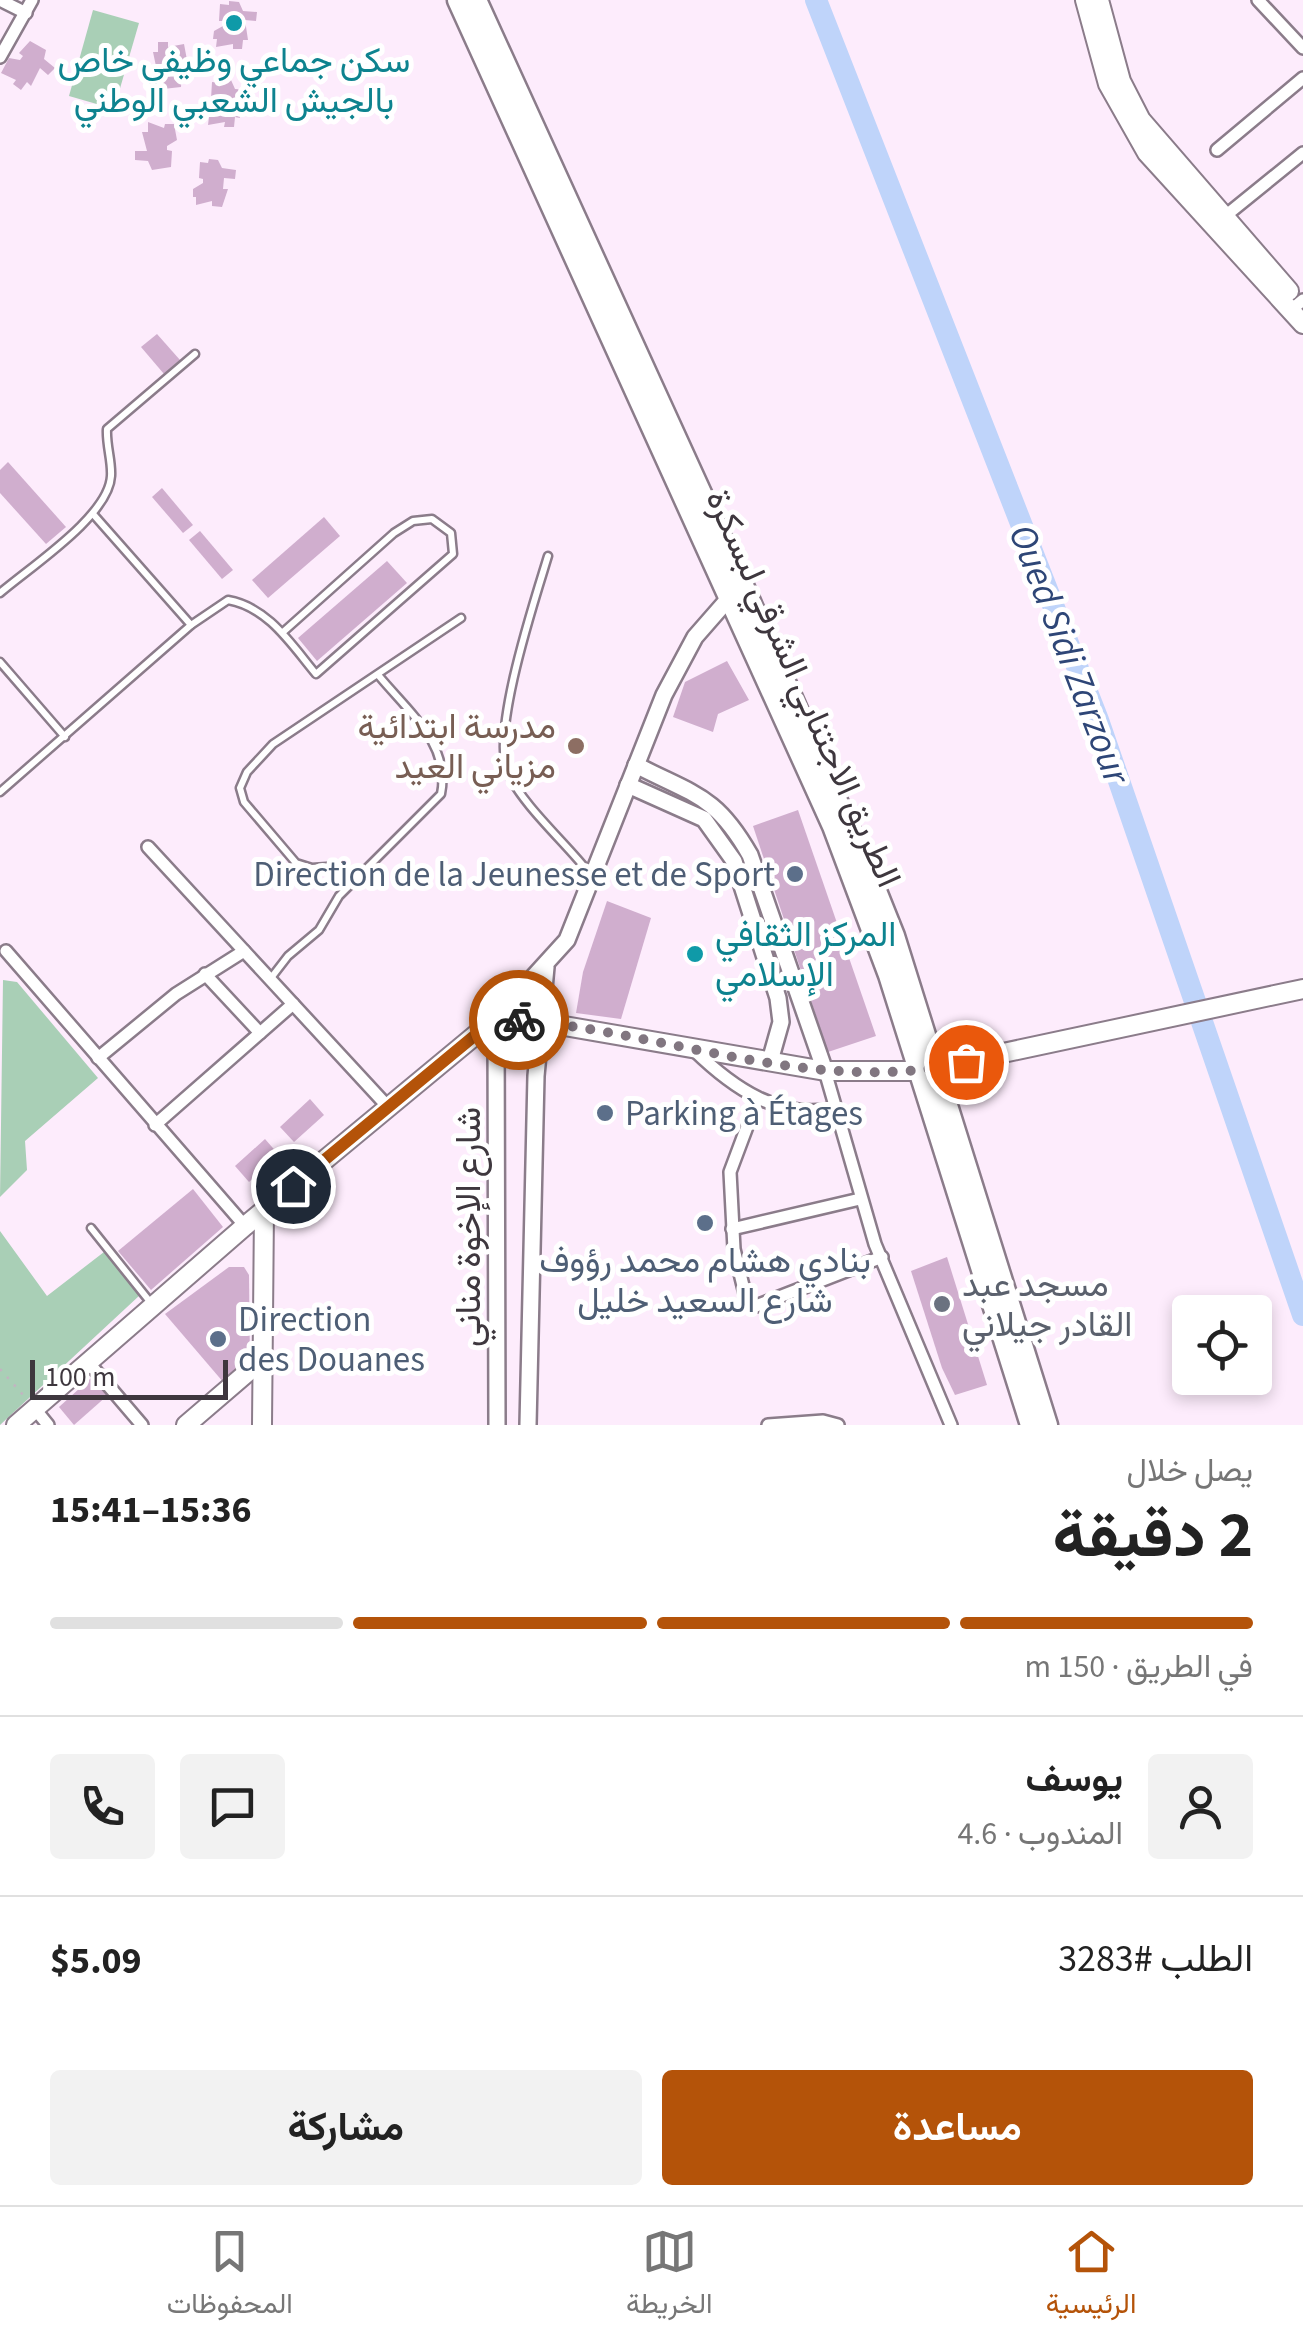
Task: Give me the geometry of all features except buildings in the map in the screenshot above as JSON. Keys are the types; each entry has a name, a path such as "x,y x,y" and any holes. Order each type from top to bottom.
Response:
{"highway":[{"name":"الطريق الاجتنابي الشرقي لبسكرة","path":"458,0 853,876 927,1070 1047,1425"},
{"name":"الطريق الاجتنابي الشرقي لبسكرة","path":"476,0 844,814 894,936 927,1070 1030,1425"}],"main road":[{"path":"1085,0 1108,84 1147,153 1300,308"},
{"path":"1099,0 1120,80 1141,120 1300,308"},
{"path":"16,1425 238,1232 496,1018 541,1022 825,1070 927,1070 1303,990"},
{"path":"262,1425 264,1210"},
{"path":"238,1232 264,1254"},
{"path":"186,1425 262,1359"}],"street":[{"path":"0,0 26,13"},
{"path":"0,57 32,0"},
{"path":"1262,1 1303,48"},
{"path":"1217,150 1303,78"},
{"path":"1224,218 1303,154"},
{"path":"496,1018 546,967 566,940 664,695 695,637 730,597"},
{"path":"636,765 715,804 750,854 825,1070 860,1199 951,1425"},
{"path":"628,785 704,820 734,861 778,998 780,1022 770,1061"},
{"path":"148,847 388,1108"},
{"path":"734,861 750,854"},
{"path":"3,948 155,1124 238,1232"},
{"path":"98,1058 204,974 244,950"},
{"name":"شارع الإخوة مناني","path":"528,1425 534,1141 546,967"},
{"path":"204,974 260,1034"},
{"path":"155,1124 294,1004"},
{"name":"شارع الإخوة مناني","path":"496,1018 500,1141 497,1425"},
{"path":"780,1022 807,1020"},
{"path":"691,1047 721,1076 758,1100 812,1112 836,1108"},
{"path":"758,1100 730,1172 732,1229 747,1302 756,1306 882,1257"},
{"path":"500,1141 534,1141"},
{"path":"732,1229 860,1199"},
{"path":"499,1293 531,1293"},
{"path":"89,1364 142,1425"},
{"path":"35,1409 48,1425"},
{"path":"768,1425 823,1420 838,1425"}],"lane":[{"path":"0,593 93,514 106,497 111,475 108,430 194,354"},
{"path":"93,514 190,625"},
{"path":"0,792 190,625 228,600 244,602 264,614 316,674 452,554 450,533 432,519 413,521 394,533 282,634"},
{"path":"548,556 523,637 510,698 504,762 514,782 592,877"},
{"path":"354,881 341,866 312,868 296,863 244,802 240,788 246,772 273,744 461,618"},
{"path":"0,662 64,737"},
{"path":"270,979 288,956 319,930 339,896 441,794 445,774 434,742 378,676"},
{"path":"91,1228 154,1308"}],"path":[{"path":"972,1337 989,1332"},
{"path":"0,1369 35,1409"}],"green space":[{"path":"93,10 139,23 114,109 69,96"},
{"path":"3,980 17,982 98,1078 25,1141 27,1170 0,1197"},
{"path":"0,1231 47,1296 104,1252 140,1295 0,1425"}],"waterway":[{"name":"Oued Sidi Zarzour","path":"816,0 1098,720 1303,1315"}],"way so far":[{"path":"519,1020 825,1070 919,1072 966,1062"}],"place":[{"name":"سكن جماعي وظيفي خاص بالجيش الشعبي الوطني","path":"234,23"},
{"name":"مدرسة ابتدائية مزياني العيد","path":"576,746"},
{"name":"Direction de la Jeunesse et de Sport","path":"795,874"},
{"name":"المركز الثقافي الإسلامي","path":"695,954"},
{"name":"Parking à Étages","path":"605,1113"},
{"name":"بنادي هشام محمد رؤوف شارع السعيد خليل","path":"705,1223"},
{"name":"مسجد عبد القادر جيلاني","path":"942,1304"},
{"name":"Direction des Douanes","path":"218,1339"}],"route":[{"path":"293,1186 496,1018 519,1020"}]}
